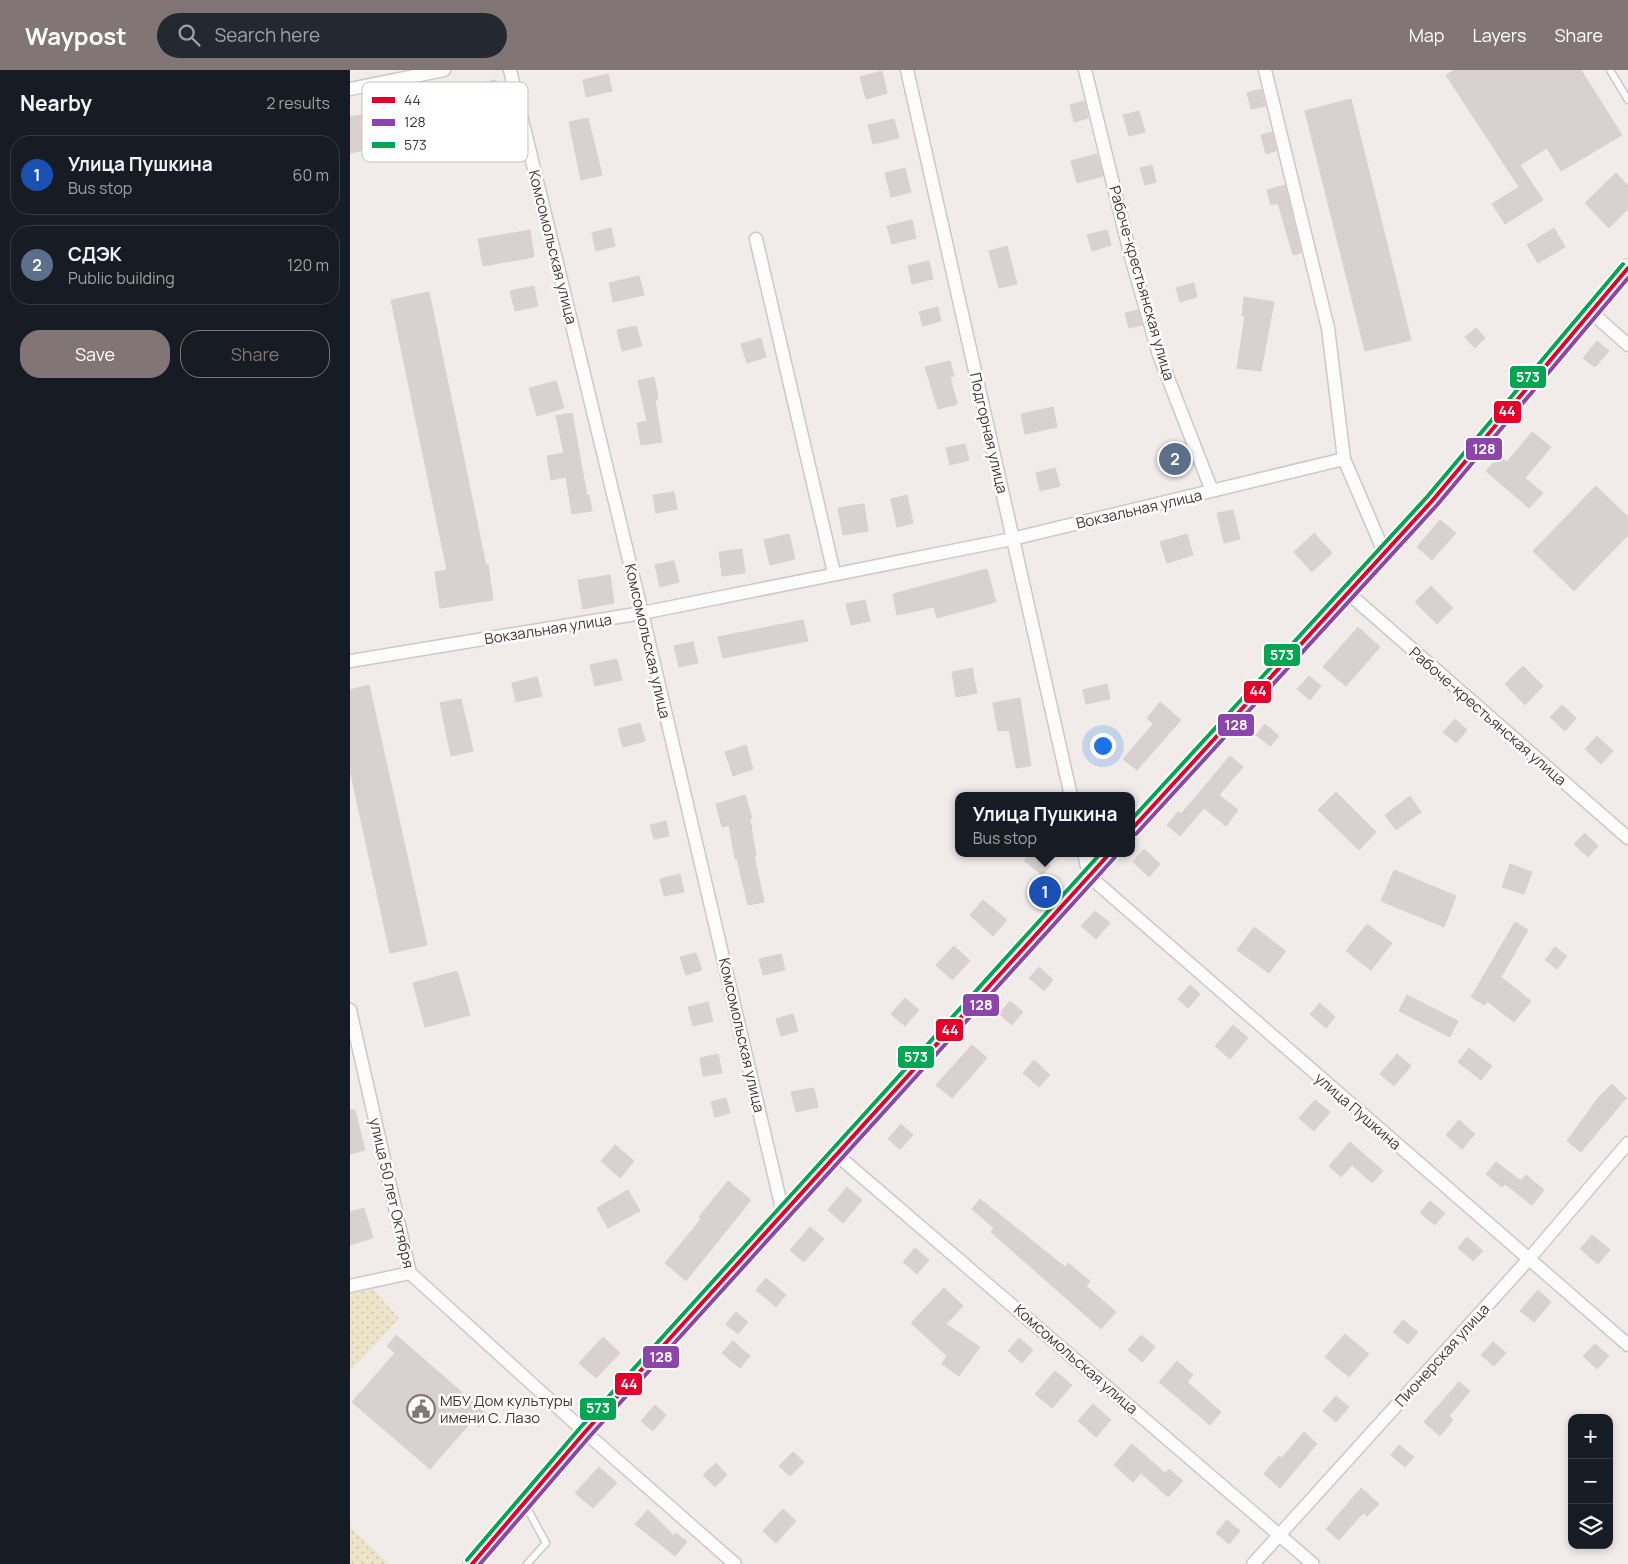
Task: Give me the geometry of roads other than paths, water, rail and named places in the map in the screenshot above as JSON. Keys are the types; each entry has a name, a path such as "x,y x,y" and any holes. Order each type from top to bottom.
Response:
{"main road":[{"path":"1135,826 1432,501 1628,268"},
{"path":"472,1564 585,1432 1106,857"}],"street":[{"path":"385,82 444,70"},
{"name":"Подгорная улица","path":"907,70 1070,792"},
{"name":"Рабоче-крестьянская улица","path":"1085,70 1129,248 1159,355 1212,491"},
{"path":"1265,70 1328,328 1344,459 1384,552"},
{"name":"Комсомольская улица","path":"528,144 642,613 783,1213"},
{"path":"756,239 834,573"},
{"path":"1591,312 1628,345"},
{"name":"Вокзальная улица","path":"350,662 642,613 834,573 1012,539 1344,459"},
{"name":"Рабоче-крестьянская улица","path":"1348,593 1628,838"},
{"path":"1085,857 1089,876"},
{"name":"улица Пушкина","path":"1089,876 1528,1260 1628,1345"},
{"name":"улица 50 лет Октября","path":"350,1010 410,1273 585,1432 735,1564"},
{"name":"Пионерская улица","path":"1253,1564 1528,1260 1628,1143"},
{"name":"Комсомольская улица","path":"838,1155 1313,1564"},
{"path":"350,1286 410,1273"}],"lane":[{"path":"1610,70 1628,100"},
{"path":"524,1503 546,1543 527,1564"}],"place":[{"name":"СДЭК","path":"1175,459"},
{"name":"Улица Пушкина","path":"1045,892"},
{"name":"МБУ Дом культуры имени С. Лазо","path":"421,1409"}]}
